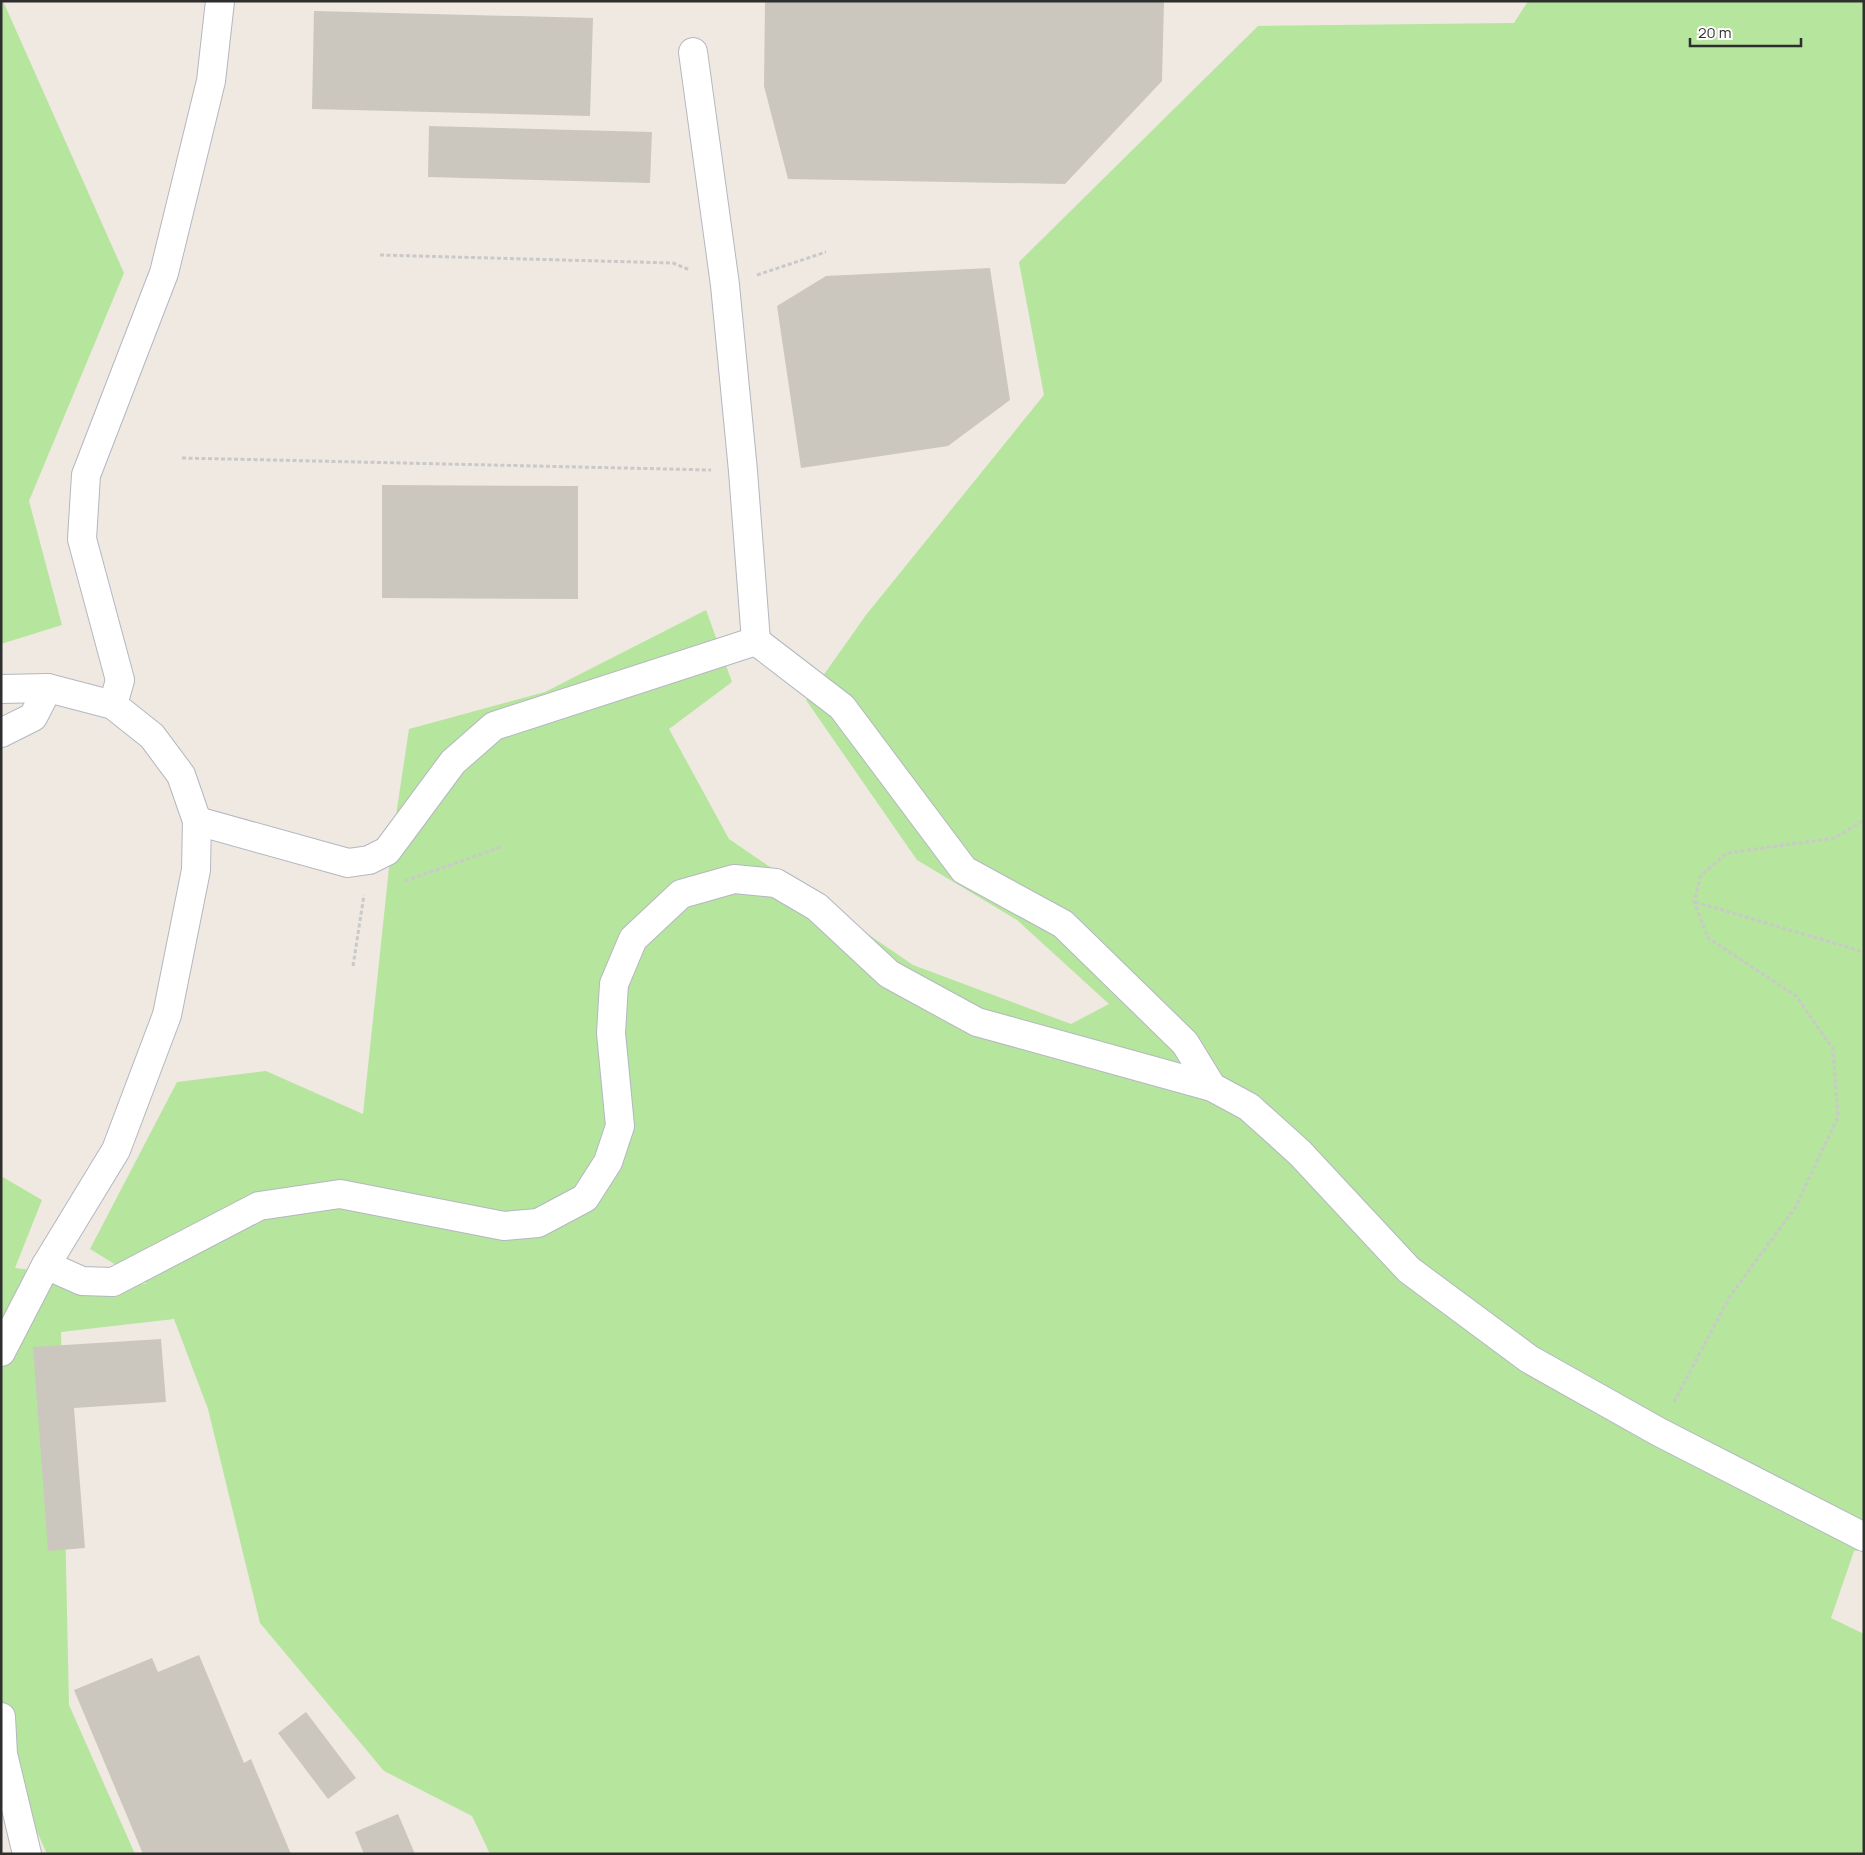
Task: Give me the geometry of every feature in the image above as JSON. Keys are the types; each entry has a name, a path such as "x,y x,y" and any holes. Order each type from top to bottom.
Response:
{"street":[{"path":"114,705 120,680 82,539 86,474 164,273 211,81 220,1"},
{"path":"693,52 725,285 756,641 842,707 964,870 1063,924 1185,1043 1212,1087"},
{"path":"196,821 348,863 370,860 387,851 453,762 494,726 756,641"},
{"path":"1,733 33,717 48,688"},
{"path":"1,689 48,688 114,705 152,736 181,775 196,821 196,870 167,1015 116,1150 46,1265 1,1352"},
{"path":"46,1265 82,1281 113,1282 259,1206 340,1194 504,1226 538,1224 585,1198 608,1162 620,1126 611,1033 614,984 633,938 681,894 734,880 776,883 817,907 889,974 978,1022 1212,1087 1249,1107 1300,1153 1409,1270 1528,1359 1659,1432 1864,1537"},
{"path":"1,1717 3,1754 27,1854"}],"path":[{"path":"380,255 674,263 725,285 826,252"},
{"path":"182,458 742,471"},
{"path":"1659,1432 1730,1296 1795,1208 1838,1117 1834,1049 1796,996 1708,938 1694,902 1701,875 1727,853 1835,838 1864,820"},
{"path":"401,883 502,847"},
{"path":"353,966 370,860"},
{"path":"364,896 373,892"},
{"path":"1694,902 1864,952"}],"green space":[{"path":"1,1 3,1 124,273 29,501 62,625 1,644"},
{"path":"1528,1 1864,1 1864,1550 1854,1551 1831,1618 1864,1634 1864,1854 490,1854 472,1816 384,1771 260,1623 208,1409 174,1319 61,1332 69,1705 135,1854 47,1854 1,1751 1,1176 42,1200 15,1268 147,1284 90,1249 177,1082 266,1071 363,1114 391,849 409,729 545,692 706,610 732,682 669,729 729,839 913,965 1071,1024 1109,1004 1017,920 917,860 806,700 866,615 1044,395 1019,262 1258,26 1514,23"}],"building":[{"path":"765,1 1164,1 1162,81 1065,184 788,179 764,86"},
{"path":"314,11 593,18 590,116 312,109"},
{"path":"429,126 652,132 650,183 428,177"},
{"path":"990,268 1010,400 948,446 801,468 777,306 826,276"},
{"path":"382,485 578,486 578,599 382,598"},
{"path":"161,1339 166,1402 74,1408 85,1548 48,1551 33,1347"},
{"path":"199,1655 244,1763 251,1759 291,1854 143,1854 74,1690 152,1658 158,1672"},
{"path":"306,1712 356,1778 328,1799 278,1733"},
{"path":"398,1814 415,1854 364,1854 355,1832"}]}
